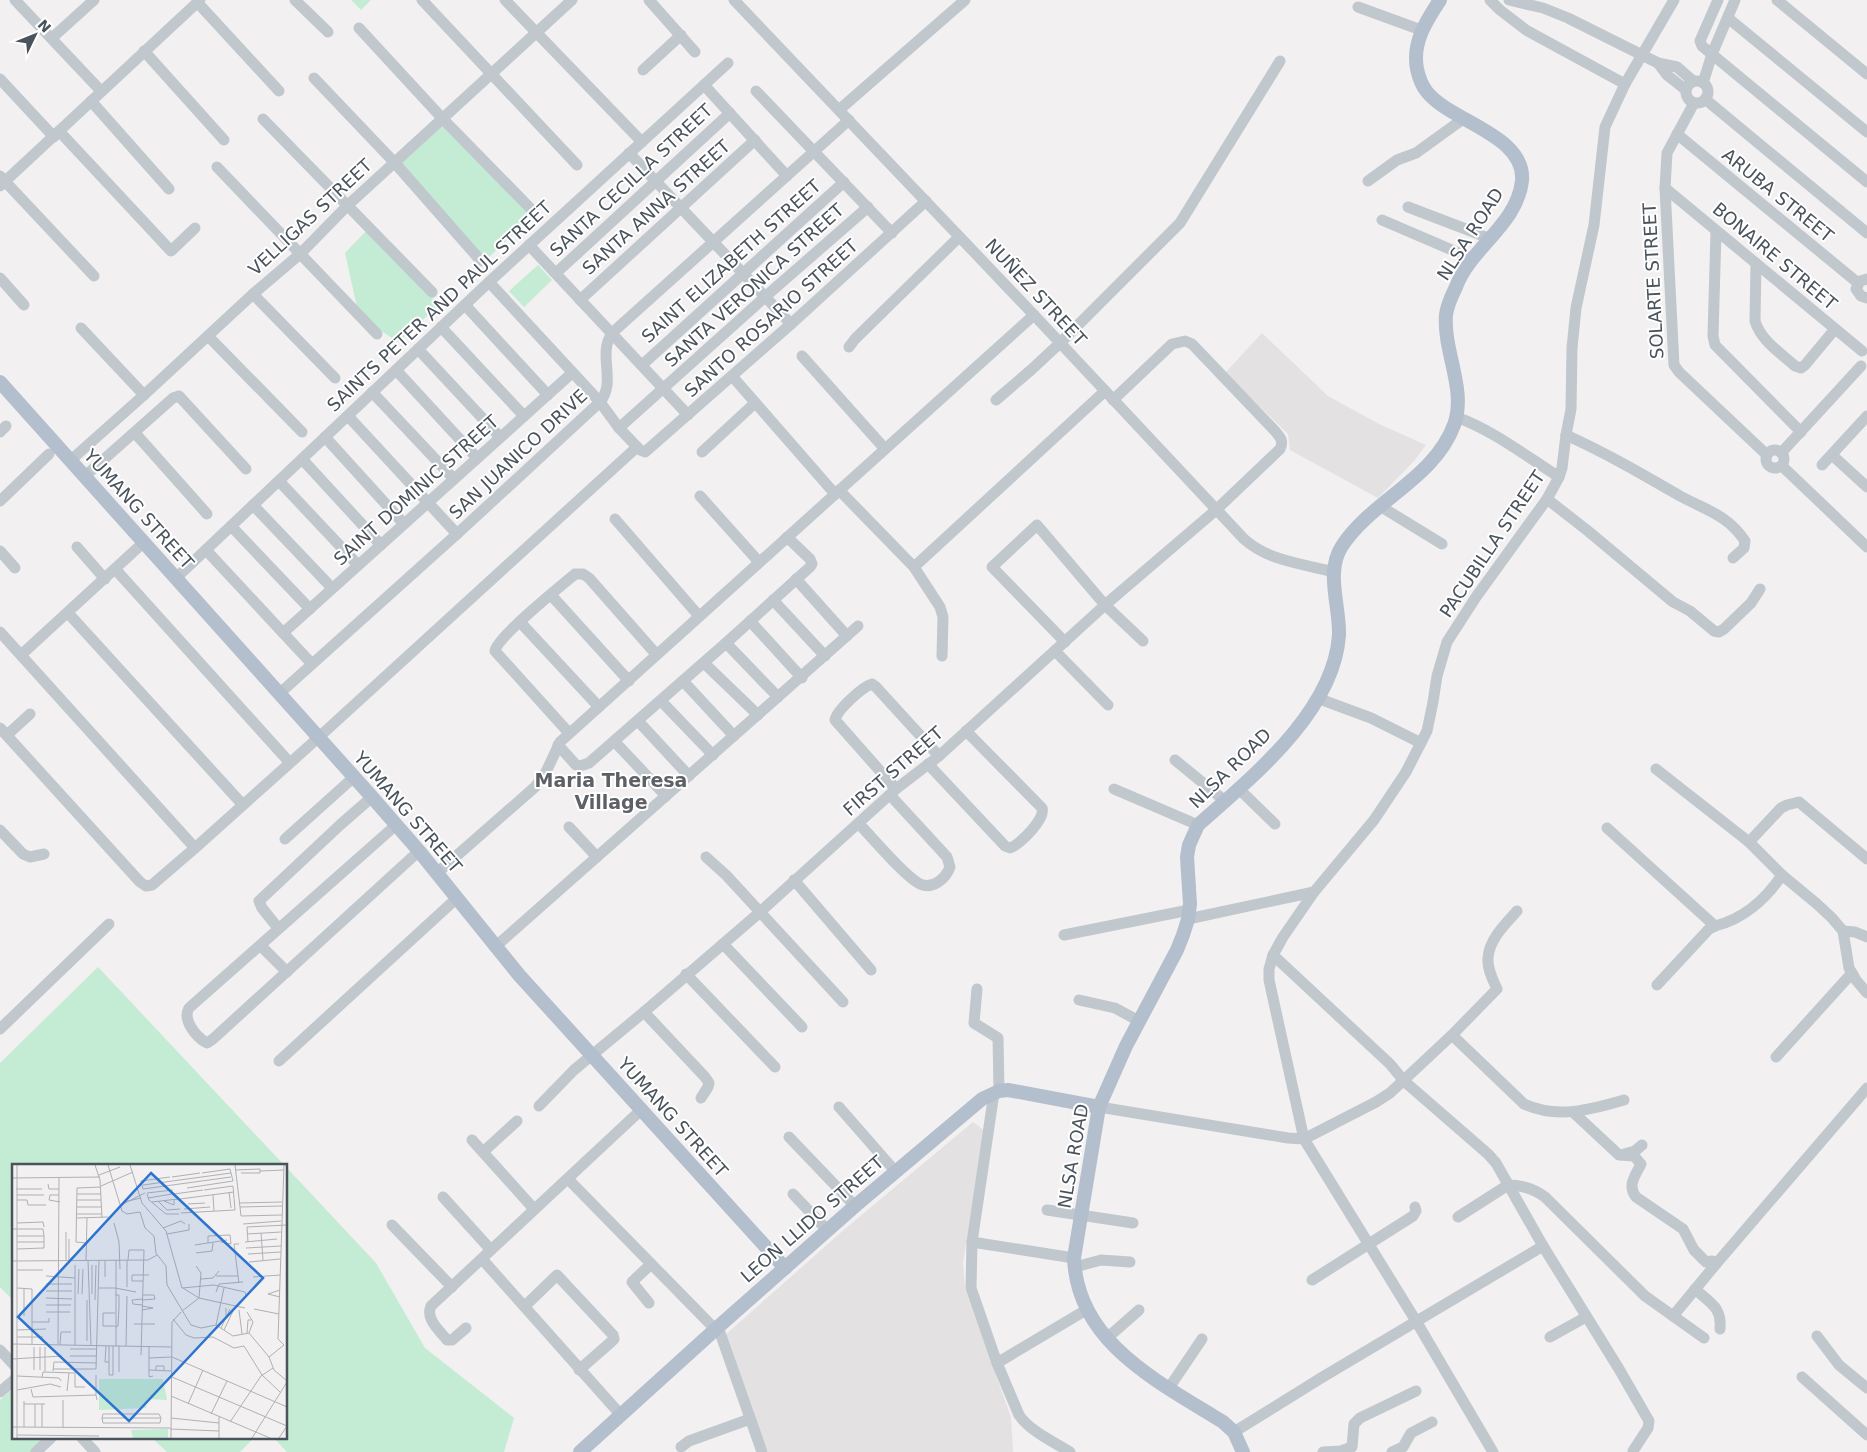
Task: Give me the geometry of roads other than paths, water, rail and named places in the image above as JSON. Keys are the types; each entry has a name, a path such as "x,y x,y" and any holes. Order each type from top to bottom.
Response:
{"main road":[{"name":"NLSA ROAD","path":"1243,1452 1234,1432 1223,1422 1169,1388 1124,1356 1106,1339 1086,1310 1078,1289 1074,1263 1099,1107 1138,1021 1177,950 1189,915 1187,857 1189,845 1198,825 1277,752 1300,724 1317,698 1328,676 1337,648 1338,616 1334,572 1336,560 1345,542 1359,525 1433,459 1447,440 1456,417 1457,399 1446,328 1446,316 1457,282 1510,212 1521,185 1522,172 1514,155 1501,140 1442,106 1424,88 1416,63 1416,52 1421,30 1440,0"},
{"name":"YUMANG STREET","path":"0,382 396,824 495,947 785,1268"},
{"path":"996,1092 1008,1090 1099,1107"},
{"name":"LEON LLIDO STREET","path":"580,1452 620,1414 854,1206 971,1107 996,1092"}],"street":[{"path":"15,0 101,92"},
{"path":"52,38 94,0"},
{"path":"295,0 328,32"},
{"path":"422,0 577,165"},
{"path":"505,0 642,142"},
{"name":"VELLIGAS STREET","path":"71,460 144,396 253,294 300,254 394,162 572,0"},
{"path":"648,0 695,52"},
{"name":"NUÑEZ STREET","path":"734,0 1244,539 1260,551 1334,572"},
{"path":"839,110 965,0"},
{"path":"1490,0 1526,30 1625,84"},
{"path":"1508,0 1543,8 1568,18 1658,63 1677,68 1694,85 1708,90 1700,101"},
{"name":"PACUBILLA STREET","path":"1273,955 1314,892 1374,820 1406,772 1430,722 1437,676 1447,642 1472,603 1547,499 1559,477 1563,462 1572,398 1572,348 1576,308 1594,225 1605,127 1625,84 1674,0"},
{"path":"1718,0 1700,44 1867,182"},
{"path":"1735,0 1712,54 1687,97 1700,101 1867,233"},
{"path":"1776,0 1867,74"},
{"path":"94,276 2,181 56,134 198,1 279,91"},
{"path":"1358,7 1421,30"},
{"path":"1728,18 1867,132"},
{"path":"360,28 442,118 532,209"},
{"path":"643,70 681,35"},
{"path":"144,51 224,140"},
{"path":"996,400 1060,343 1180,223 1280,61"},
{"name":"SAINTS PETER AND PAUL STREET","path":"176,578 489,282 728,62"},
{"path":"314,78 394,162 482,261"},
{"path":"0,79 171,250 195,228"},
{"path":"704,85 787,176"},
{"path":"756,91 892,233"},
{"path":"91,101 169,189"},
{"name":"SOLARTE STREET","path":"1700,101 1666,153 1665,188 1674,365 1679,372 1767,455"},
{"name":"SANTA CECILLA STREET","path":"556,273 730,113"},
{"path":"263,119 432,292"},
{"path":"1368,181 1393,163 1416,153 1463,119"},
{"path":"612,333 848,120"},
{"name":"ARUBA STREET","path":"1677,134 1862,281"},
{"name":"SANTA ANNA STREET","path":"580,300 756,140"},
{"path":"630,153 791,324"},
{"path":"217,167 377,334"},
{"name":"SAINT ELIZABETH STREET","path":"642,365 844,182"},
{"name":"BONAIRE STREET","path":"1665,188 1835,329 1864,350"},
{"name":"SANTO ROSARIO STREET","path":"637,447 642,452 647,452 926,201"},
{"name":"SANTA VERONICA STREET","path":"619,428 868,207"},
{"path":"1408,207 1490,239"},
{"path":"1382,220 1473,259"},
{"path":"1716,231 1715,345 1801,432"},
{"path":"849,348 855,339 959,237"},
{"path":"529,245 688,415"},
{"path":"1756,263 1755,322 1758,330 1763,337 1795,366 1801,368 1805,365 1835,329"},
{"path":"0,278 24,305"},
{"path":"1862,281 1856,288 1858,294 1867,298"},
{"path":"30,714 4,732 143,884 149,886 158,881 319,737 637,447 619,428 600,402 489,282"},
{"path":"253,294 335,378"},
{"path":"465,305 548,395"},
{"path":"437,873 535,787 546,772 558,745 569,733 1034,315"},
{"path":"442,327 524,416"},
{"path":"82,328 144,396"},
{"name":"SAN JUANICO DRIVE","path":"280,693 457,534 606,396 608,386 606,344 612,333"},
{"path":"208,336 302,432"},
{"name":"FIRST STREET","path":"539,1106 591,1055 759,913 893,792 939,756 1105,605 1216,510 1280,449 1282,442 1275,431 1192,344 1185,342 1172,344 1113,400"},
{"path":"418,349 500,438"},
{"path":"1782,453 1864,367 1858,358 1864,350"},
{"path":"802,356 885,449"},
{"path":"396,370 477,458"},
{"name":"SAINT DOMINIC STREET","path":"283,633 572,373"},
{"path":"732,376 837,492 914,568 940,607 943,617 942,656"},
{"path":"914,568 1105,391"},
{"path":"372,392 454,480"},
{"path":"85,476 173,398 179,396 246,470"},
{"path":"702,452 755,403"},
{"path":"348,416 457,534"},
{"path":"1822,466 1867,416"},
{"path":"1456,417 1468,421 1559,477"},
{"path":"135,433 207,514"},
{"path":"1566,435 1621,461 1727,520 1745,541 1744,548 1733,558"},
{"path":"325,437 404,524"},
{"path":"1774,450 1782,453 1784,460 1782,466 1776,469 1770,467 1766,462 1767,455 1774,450"},
{"path":"0,501 49,454"},
{"path":"1832,455 1867,487"},
{"path":"302,459 381,544"},
{"path":"1782,466 1867,547"},
{"path":"279,481 358,565"},
{"path":"700,496 759,562"},
{"path":"1547,499 1588,530 1673,602 1690,611 1714,631 1719,632 1724,629 1751,603 1760,589"},
{"path":"253,505 332,588"},
{"path":"1380,506 1442,544"},
{"path":"616,519 699,616"},
{"path":"1065,642 992,567 1037,525 1105,605 1143,641"},
{"path":"231,526 310,609"},
{"path":"558,745 572,761 580,766 589,763 726,644 812,564 810,559 787,537"},
{"path":"21,655 116,570 144,542"},
{"path":"77,548 105,579"},
{"path":"206,550 312,664"},
{"path":"0,551 15,568"},
{"path":"116,570 290,763"},
{"path":"569,733 494,651 498,643 520,622 574,574 583,574 589,578 656,654"},
{"path":"796,579 847,636"},
{"path":"552,595 628,681"},
{"path":"773,600 825,656"},
{"path":"68,613 242,805"},
{"path":"520,622 599,707"},
{"path":"750,622 802,678"},
{"path":"495,947 778,697 802,678 858,626"},
{"path":"0,632 195,848"},
{"path":"726,644 778,697"},
{"path":"1055,652 1108,705"},
{"path":"704,663 758,715"},
{"path":"683,681 734,736"},
{"path":"859,824 919,884 925,886 936,884 948,872 950,867 947,856 835,720 838,712 863,688 872,684 876,686 939,756"},
{"path":"1317,698 1371,718 1421,743"},
{"path":"661,701 713,755"},
{"path":"638,721 689,776"},
{"path":"928,764 1005,846 1010,848 1016,845 1042,818 1042,808 966,731"},
{"path":"614,741 666,796"},
{"path":"1175,760 1225,801"},
{"path":"1656,769 1749,842 1782,875 1817,904 1843,931 1847,958 1852,973 1867,993"},
{"path":"285,839 354,777"},
{"path":"1114,789 1198,825"},
{"path":"1239,789 1275,824"},
{"path":"278,928 262,908 259,901 340,825 372,798"},
{"path":"1749,842 1781,808 1787,804 1799,802 1867,859"},
{"path":"396,824 189,1008 187,1022 201,1039 207,1043 210,1042 419,851"},
{"path":"569,827 597,857"},
{"path":"1607,828 1715,926"},
{"path":"0,830 22,854 30,857 44,854"},
{"path":"706,857 726,875 843,1002"},
{"path":"1657,985 1709,929 1729,922 1754,905 1771,890 1782,875"},
{"path":"794,880 872,970"},
{"path":"1064,935 1314,892"},
{"path":"279,1061 457,898"},
{"path":"1099,1107 1304,1139 1376,1102 1404,1081 1498,989 1490,973 1488,958 1492,944 1503,926 1517,911"},
{"path":"0,1029 109,924"},
{"path":"1843,931 1867,936"},
{"path":"723,944 802,1027"},
{"path":"260,946 287,972"},
{"path":"1493,1452 1369,1243 1304,1139 1269,980 1269,969 1273,955 1390,1064 1404,1081 1496,1163 1543,1246 1649,1421 1648,1428 1633,1451"},
{"path":"1776,1056 1852,973"},
{"path":"686,974 775,1067"},
{"path":"977,989 974,1023 998,1038 996,1092 972,1242 970,1288 997,1364 1019,1414 1024,1422 1070,1452"},
{"path":"1079,1000 1115,1008 1138,1021"},
{"path":"644,1012 709,1083 701,1098"},
{"path":"1452,1035 1524,1104 1535,1109 1550,1112 1574,1112 1624,1100"},
{"path":"1672,1316 1867,1088"},
{"path":"839,1107 896,1171"},
{"path":"466,1328 452,1340 447,1340 430,1317 428,1311 431,1306 534,1209 642,1110"},
{"path":"1574,1112 1620,1155 1634,1156 1641,1164 1631,1185 1631,1191 1636,1197 1683,1229 1694,1250 1706,1262 1712,1261 1716,1264"},
{"path":"483,1152 517,1121"},
{"path":"789,1137 854,1206"},
{"path":"472,1140 534,1209"},
{"path":"1620,1155 1635,1151 1642,1145"},
{"path":"568,1179 716,1328 762,1452"},
{"path":"1458,1218 1508,1185 1517,1185 1534,1190 1545,1197 1645,1296 1704,1338"},
{"path":"793,1194 827,1230"},
{"path":"443,1197 491,1250"},
{"path":"1312,1280 1413,1216 1416,1208"},
{"path":"1047,1210 1133,1223"},
{"path":"392,1225 452,1287"},
{"path":"972,1242 1074,1263 1101,1260 1130,1262"},
{"path":"1234,1432 1543,1246"},
{"path":"482,1259 620,1414"},
{"path":"649,1303 632,1282 651,1264"},
{"path":"525,1306 557,1275 613,1335 614,1339 579,1370"},
{"path":"1695,1289 1719,1311 1721,1319 1720,1329"},
{"path":"997,1364 1086,1310"},
{"path":"1106,1339 1139,1310"},
{"path":"1550,1337 1586,1317"},
{"path":"1817,1336 1838,1365 1867,1388"},
{"path":"1169,1388 1202,1339"},
{"path":"0,1350 12,1363"},
{"path":"1802,1376 1867,1435"},
{"path":"0,1392 12,1382"},
{"path":"1323,1452 1341,1451 1352,1447 1354,1424 1360,1418 1416,1391"},
{"path":"681,1447 689,1441 750,1419"},
{"path":"1392,1452 1403,1447 1411,1433 1432,1422"},
{"path":"36,1452 49,1440"},
{"path":"84,1440 95,1452"}],"district":[{"name":"Maria Theresa Village","path":"611,791"}]}
